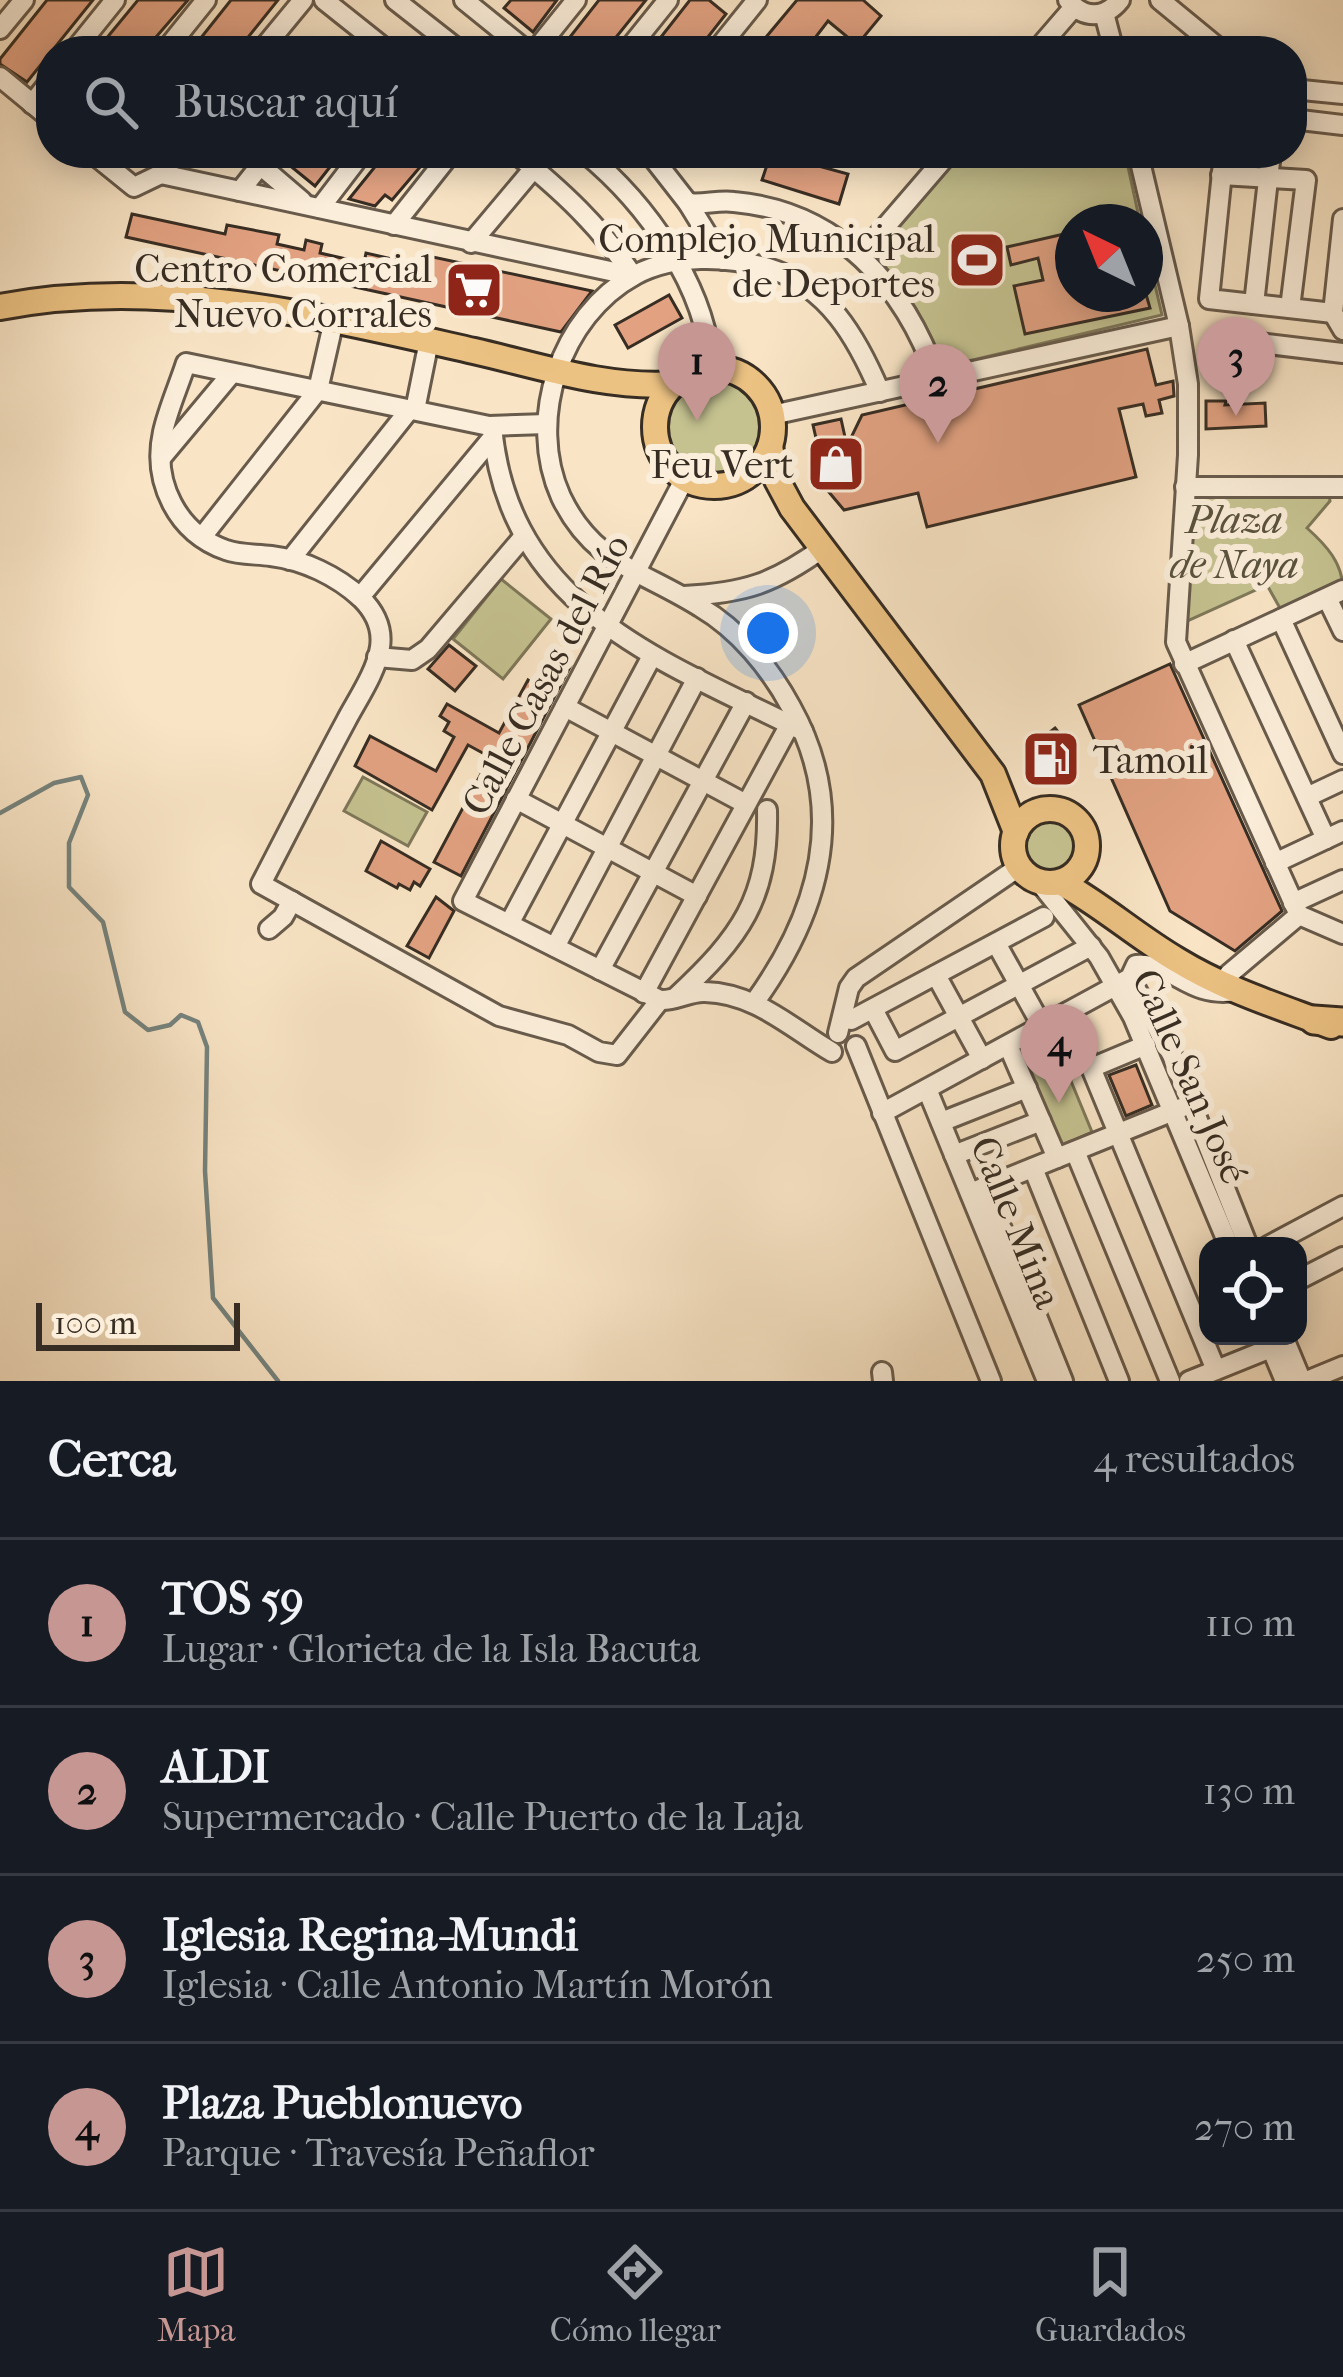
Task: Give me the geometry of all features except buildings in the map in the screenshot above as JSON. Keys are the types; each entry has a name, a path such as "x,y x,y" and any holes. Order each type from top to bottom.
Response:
{"highway":[{"path":"1314,1020 1343,1026"}],"main road":[{"path":"8,305 137,296 268,307 614,384 674,384"},
{"path":"770,447 750,474 736,482 701,484 685,478 662,455 655,424 658,409 674,384 711,368 735,371 765,397 772,415 770,447 777,481 792,508 992,774 1016,832"},
{"path":"614,384 655,424"},
{"path":"736,482 792,508"},
{"path":"992,774 1046,809"},
{"path":"1039,877 1071,877 1086,857 1088,844 1081,824 1062,810 1046,809 1028,816 1016,832 1013,850 1039,877 1112,913 1173,958 1229,988 1314,1020"},
{"path":"1086,857 1112,913"}],"street":[{"path":"0,29 24,0"},
{"path":"86,36 115,0"},
{"path":"177,36 206,0"},
{"path":"273,36 303,0"},
{"path":"324,0 369,36"},
{"path":"395,0 441,36"},
{"path":"544,36 576,0"},
{"path":"639,36 668,0"},
{"path":"1160,0 1204,36"},
{"path":"475,3 514,36"},
{"path":"726,36 747,3"},
{"path":"1047,36 1071,3 1088,14 1112,7"},
{"path":"0,77 36,107"},
{"path":"1307,90 1343,94"},
{"path":"32,104 36,99"},
{"path":"1307,121 1343,125"},
{"path":"111,168 134,187 166,168"},
{"path":"240,191 258,168"},
{"path":"274,168 313,207"},
{"path":"313,207 348,168"},
{"path":"394,225 439,168"},
{"path":"471,243 534,168 580,208 633,277"},
{"path":"600,168 675,262 698,302 711,368"},
{"path":"661,168 723,260"},
{"path":"862,254 936,168"},
{"path":"1142,168 1179,326 1187,384 1176,642 1296,909 1343,934"},
{"path":"1222,168 1209,298 1290,308 1338,322 1343,219"},
{"path":"1254,304 1269,168"},
{"path":"161,174 633,277"},
{"path":"1221,175 1306,180 1290,308"},
{"path":"688,203 731,201 772,209 817,227 862,254 899,298 924,342 937,379"},
{"path":"754,1003 782,964 803,922 822,844 822,802 780,685 754,653 701,607 635,574 599,549 569,510 549,455 547,424 557,369 596,306 633,277 675,262 723,260 779,272 811,289 834,309 861,346 880,392"},
{"path":"202,537 318,390 334,320"},
{"path":"772,415 1179,326"},
{"path":"290,560 412,410 429,340"},
{"path":"1259,343 1343,353"},
{"path":"547,424 493,432 412,410 186,363 162,434 161,458 168,500 185,523 228,552 290,560 340,581 379,621 376,657 261,884 499,1016 568,1035 599,1052 617,1055 659,998 697,896 746,804 796,727"},
{"path":"161,458 232,373"},
{"path":"493,432 501,484 524,536 548,571 607,627 652,656 796,727"},
{"path":"360,597 493,432"},
{"name":"Calle Casas del Río","path":"509,923 464,901 685,478"},
{"path":"1185,487 1343,487"},
{"path":"376,657 412,660 428,649 524,536"},
{"path":"679,596 734,593 790,572 823,548"},
{"path":"1184,664 1335,594 1343,631"},
{"path":"1282,619 1338,730 1343,754"},
{"path":"1234,640 1307,797 1335,835 1275,863"},
{"path":"652,656 509,923 659,998 700,991 754,1003 808,1036 844,1036 873,1009 1044,917"},
{"path":"555,947 697,678"},
{"path":"600,970 746,702"},
{"path":"565,707 746,804"},
{"path":"1307,797 1343,780"},
{"path":"517,799 697,896"},
{"path":"659,998 724,948 758,893 768,853 767,810"},
{"path":"991,1381 872,1088 844,1036 849,988 856,978 1039,877"},
{"name":"Calle San José","path":"1039,877 1123,982 1172,1055 1182,1108 1226,1237"},
{"path":"882,1113 1123,982 1142,963 1198,991 1214,994 1229,988 1228,974 1296,909 1343,880"},
{"path":"269,929 292,901"},
{"path":"996,943 1042,1026"},
{"path":"873,1009 895,1051 1091,946"},
{"path":"936,975 982,1059"},
{"name":"Calle San José","path":"1123,982 1146,1045 1244,1237"},
{"path":"1068,1012 1223,1373"},
{"path":"1008,1045 1040,1121 1066,1155 1170,1381"},
{"path":"1091,1068 1146,1045"},
{"path":"941,1122 1027,1088"},
{"name":"Calle Mina","path":"927,1089 1063,1381"},
{"path":"977,1190 1182,1108"},
{"path":"955,1155 1040,1121"},
{"path":"1033,1168 1119,1381"},
{"name":"Calle Mina","path":"977,1190 1047,1381"},
{"path":"1285,1237 1343,1206"},
{"path":"1307,1275 1343,1257"},
{"path":"1192,1380 1223,1373 1268,1345"},
{"path":"1279,1345 1299,1380 1343,1366"}],"green space":[{"name":"Complejo Municipal de Deportes","path":"949,168 1128,168 1136,204 1055,204 1055,312 1162,315 943,367 915,307 875,255"},
{"path":"704,380 722,380 747,393 757,409 757,445 747,461 722,474 704,474 679,461 666,436 666,418 679,393"},
{"name":"Plaza de Naya","path":"1185,487 1328,487 1330,501 1307,528 1332,555 1343,590 1285,617 1267,585 1176,626"},
{"path":"501,579 551,619 503,679 453,639"},
{"path":"363,777 427,812 408,846 344,811"},
{"path":"1050,818 1070,826 1078,846 1070,866 1050,874 1030,866 1022,846 1030,826"},
{"path":"1052,1035 1092,1132 1056,1148 1016,1054"}],"waterway":[{"path":"0,813 54,783 81,777 88,795 69,843 69,887 103,922 125,1012 148,1030 170,1025 181,1015 198,1022 207,1047 205,1171 213,1298 278,1381"}],"place":[{"name":"Complejo Municipal de Deportes","path":"977,260"},
{"name":"Centro Comercial Nuevo Corrales","path":"474,290"},
{"name":"Iglesia Regina-Mundi","path":"1236,416"},
{"name":"TOS 59","path":"697,421"},
{"name":"ALDI","path":"938,443"},
{"name":"Feu Vert","path":"836,464"},
{"name":"Tamoil","path":"1051,759"},
{"name":"Plaza Pueblonuevo","path":"1059,1103"}]}
